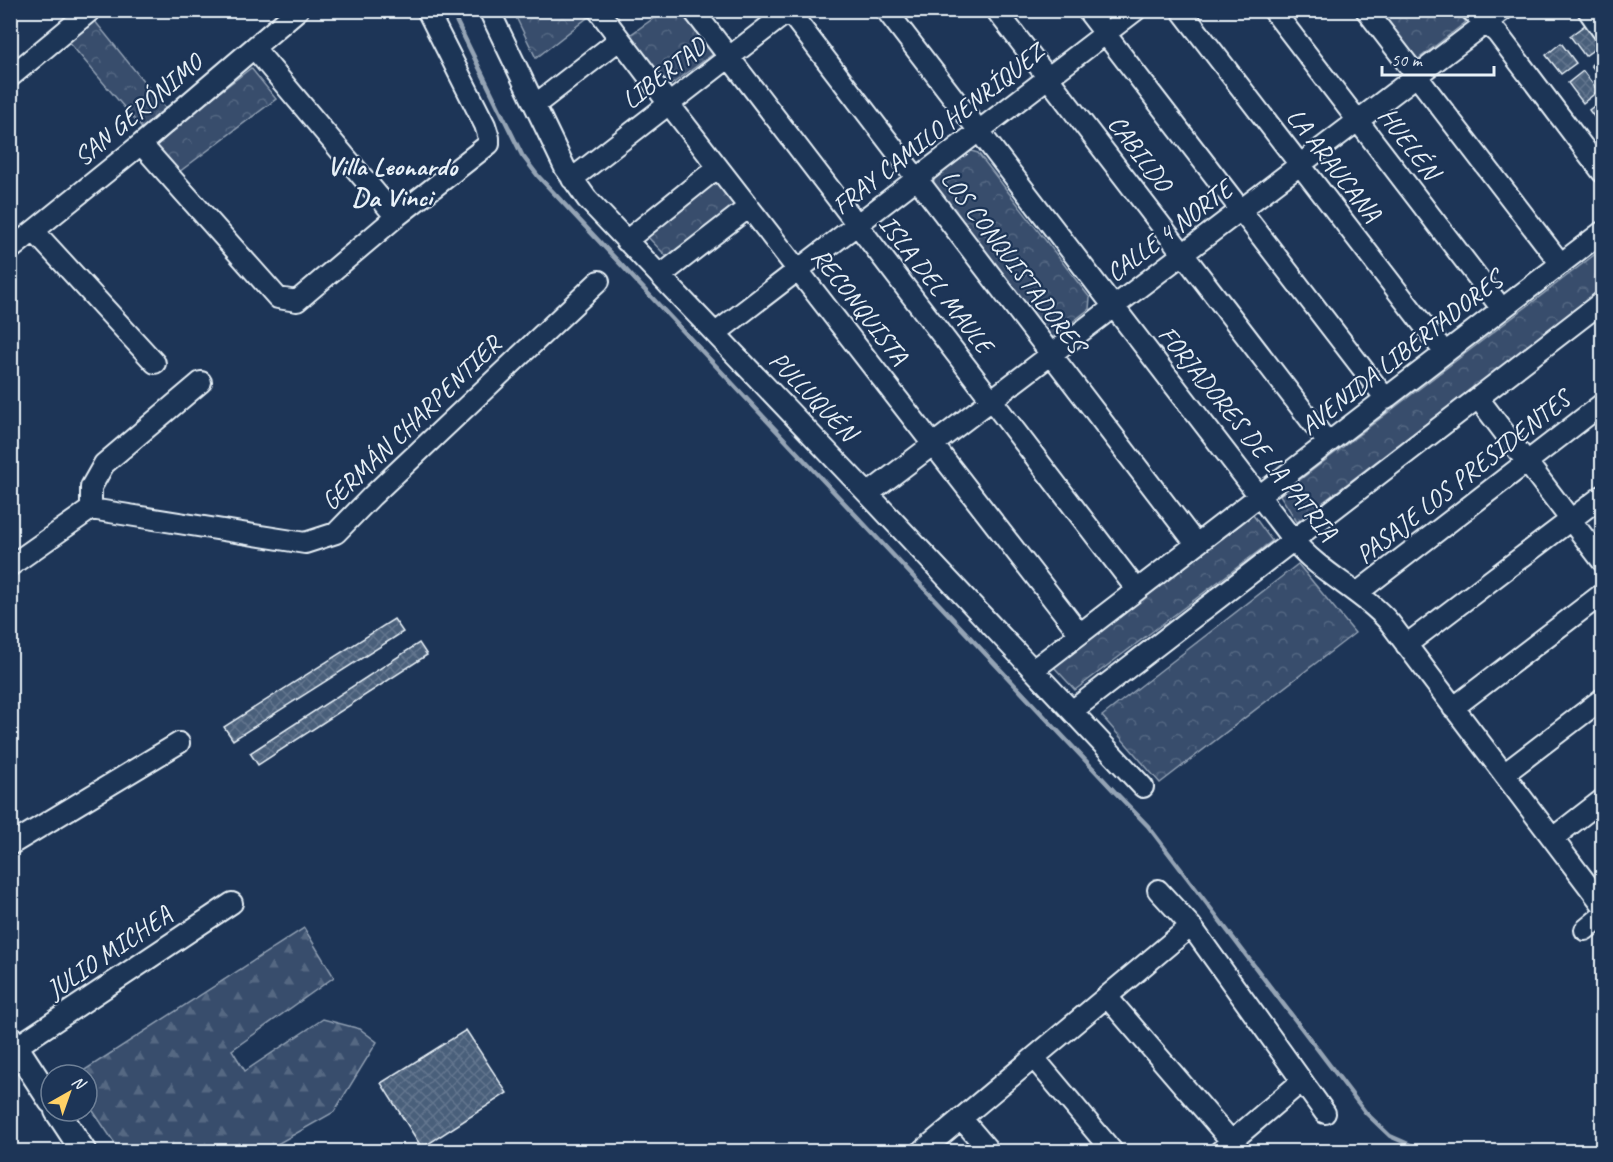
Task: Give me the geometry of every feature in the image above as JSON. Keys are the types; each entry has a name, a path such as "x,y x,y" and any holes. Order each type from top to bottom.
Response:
{"main road":[{"path":"13,1043 39,1083"},
{"path":"63,1123 77,1149"}],"street":[{"path":"10,77 91,10"},
{"name":"SAN GERÓNIMO","path":"10,250 141,144 298,10"},
{"path":"141,144 278,298 297,301 396,217 489,144 485,125 427,10"},
{"name":"PULLUQUÉN","path":"489,10 572,179 587,199 1143,787"},
{"name":"RECONQUISTA","path":"598,10 1080,634"},
{"name":"ISLA DEL MAULE","path":"693,10 1137,590"},
{"name":"FORJADORES DE LA PATRIA","path":"886,10 1293,540 1302,551 1382,614 1602,904"},
{"name":"CABILDO","path":"996,10 1328,443"},
{"path":"1087,10 1386,399"},
{"name":"FRAY CAMILO HENRÍQUEZ","path":"716,333 1136,10"},
{"name":"LA ARAUCANA","path":"1181,10 1445,353"},
{"name":"HUELÉN","path":"1273,10 1502,309"},
{"path":"1366,10 1561,264"},
{"name":"CALLE 4 NORTE","path":"868,494 1417,76 1478,17 1503,10"},
{"path":"1588,10 1602,30"},
{"name":"LIBERTAD","path":"572,179 789,11"},
{"name":"LOS CONQUISTADORES","path":"789,11 1196,544"},
{"path":"1478,17 1497,33 1602,172"},
{"path":"535,105 620,39"},
{"path":"254,48 396,217"},
{"path":"626,241 718,167"},
{"path":"660,276 749,207"},
{"path":"34,231 155,363"},
{"name":"AVENIDA LIBERTADORES","path":"1033,670 1602,232"},
{"name":"GERMÁN CHARPENTIER","path":"91,509 305,543 336,533 599,281"},
{"path":"1072,711 1602,302"},
{"path":"10,566 91,509 91,487 104,464 201,382"},
{"path":"1478,398 1602,561"},
{"name":"PASAJE LOS PRESIDENTES","path":"1357,593 1602,404"},
{"path":"1406,645 1602,496"},
{"path":"1453,708 1602,594"},
{"path":"1504,774 1602,699"},
{"path":"10,845 178,742"},
{"path":"1553,838 1602,800"},
{"path":"1158,890 1191,926 1325,1113"},
{"name":"JULIO MICHEA","path":"13,1043 232,903"},
{"path":"1586,930 1602,916"},
{"path":"921,1152 1108,998 1191,926"},
{"path":"1108,998 1225,1146 1302,1081"},
{"path":"1034,1058 1113,1152"},
{"path":"962,1118 990,1152"}],"green space":[{"path":"589,10 592,14 536,58 513,11"},
{"path":"664,11 680,11 713,54 668,87 630,35"},
{"path":"1379,11 1457,11 1466,22 1417,60"},
{"path":"94,20 178,124 251,68 276,99 179,172 68,41"},
{"path":"971,151 978,153 1090,298 1089,309 1053,337 1044,334 930,191 935,178"},
{"path":"714,180 736,205 669,259 646,235"},
{"path":"1602,249 1602,290 1297,522 1280,495"},
{"path":"1253,515 1272,541 1075,690 1054,667"},
{"path":"1298,564 1355,633 1160,783 1102,716"},
{"path":"304,928 334,977 232,1050 245,1071 323,1019 360,1029 377,1042 334,1112 265,1151 120,1151 99,1120 99,1063 96,1063"}],"building":[{"path":"1585,25 1600,45 1585,56 1570,36"},
{"path":"1561,43 1576,63 1561,74 1546,55"},
{"path":"1602,56 1602,79 1591,65"},
{"path":"1583,71 1598,91 1583,103 1568,83"},
{"path":"1602,100 1602,128 1589,110"},
{"path":"1602,517 1602,530 1596,522"},
{"path":"394,619 403,632 233,740 224,727"},
{"path":"419,643 427,655 258,765 250,753"},
{"path":"466,1030 507,1093 422,1148 381,1083"}],"waterway":[{"path":"451,10 522,155 538,176 1148,826 1366,1113 1390,1136 1415,1147 1419,1152"}],"district":[{"name":"Villa Leonardo Da Vinci","path":"392,182"}]}
